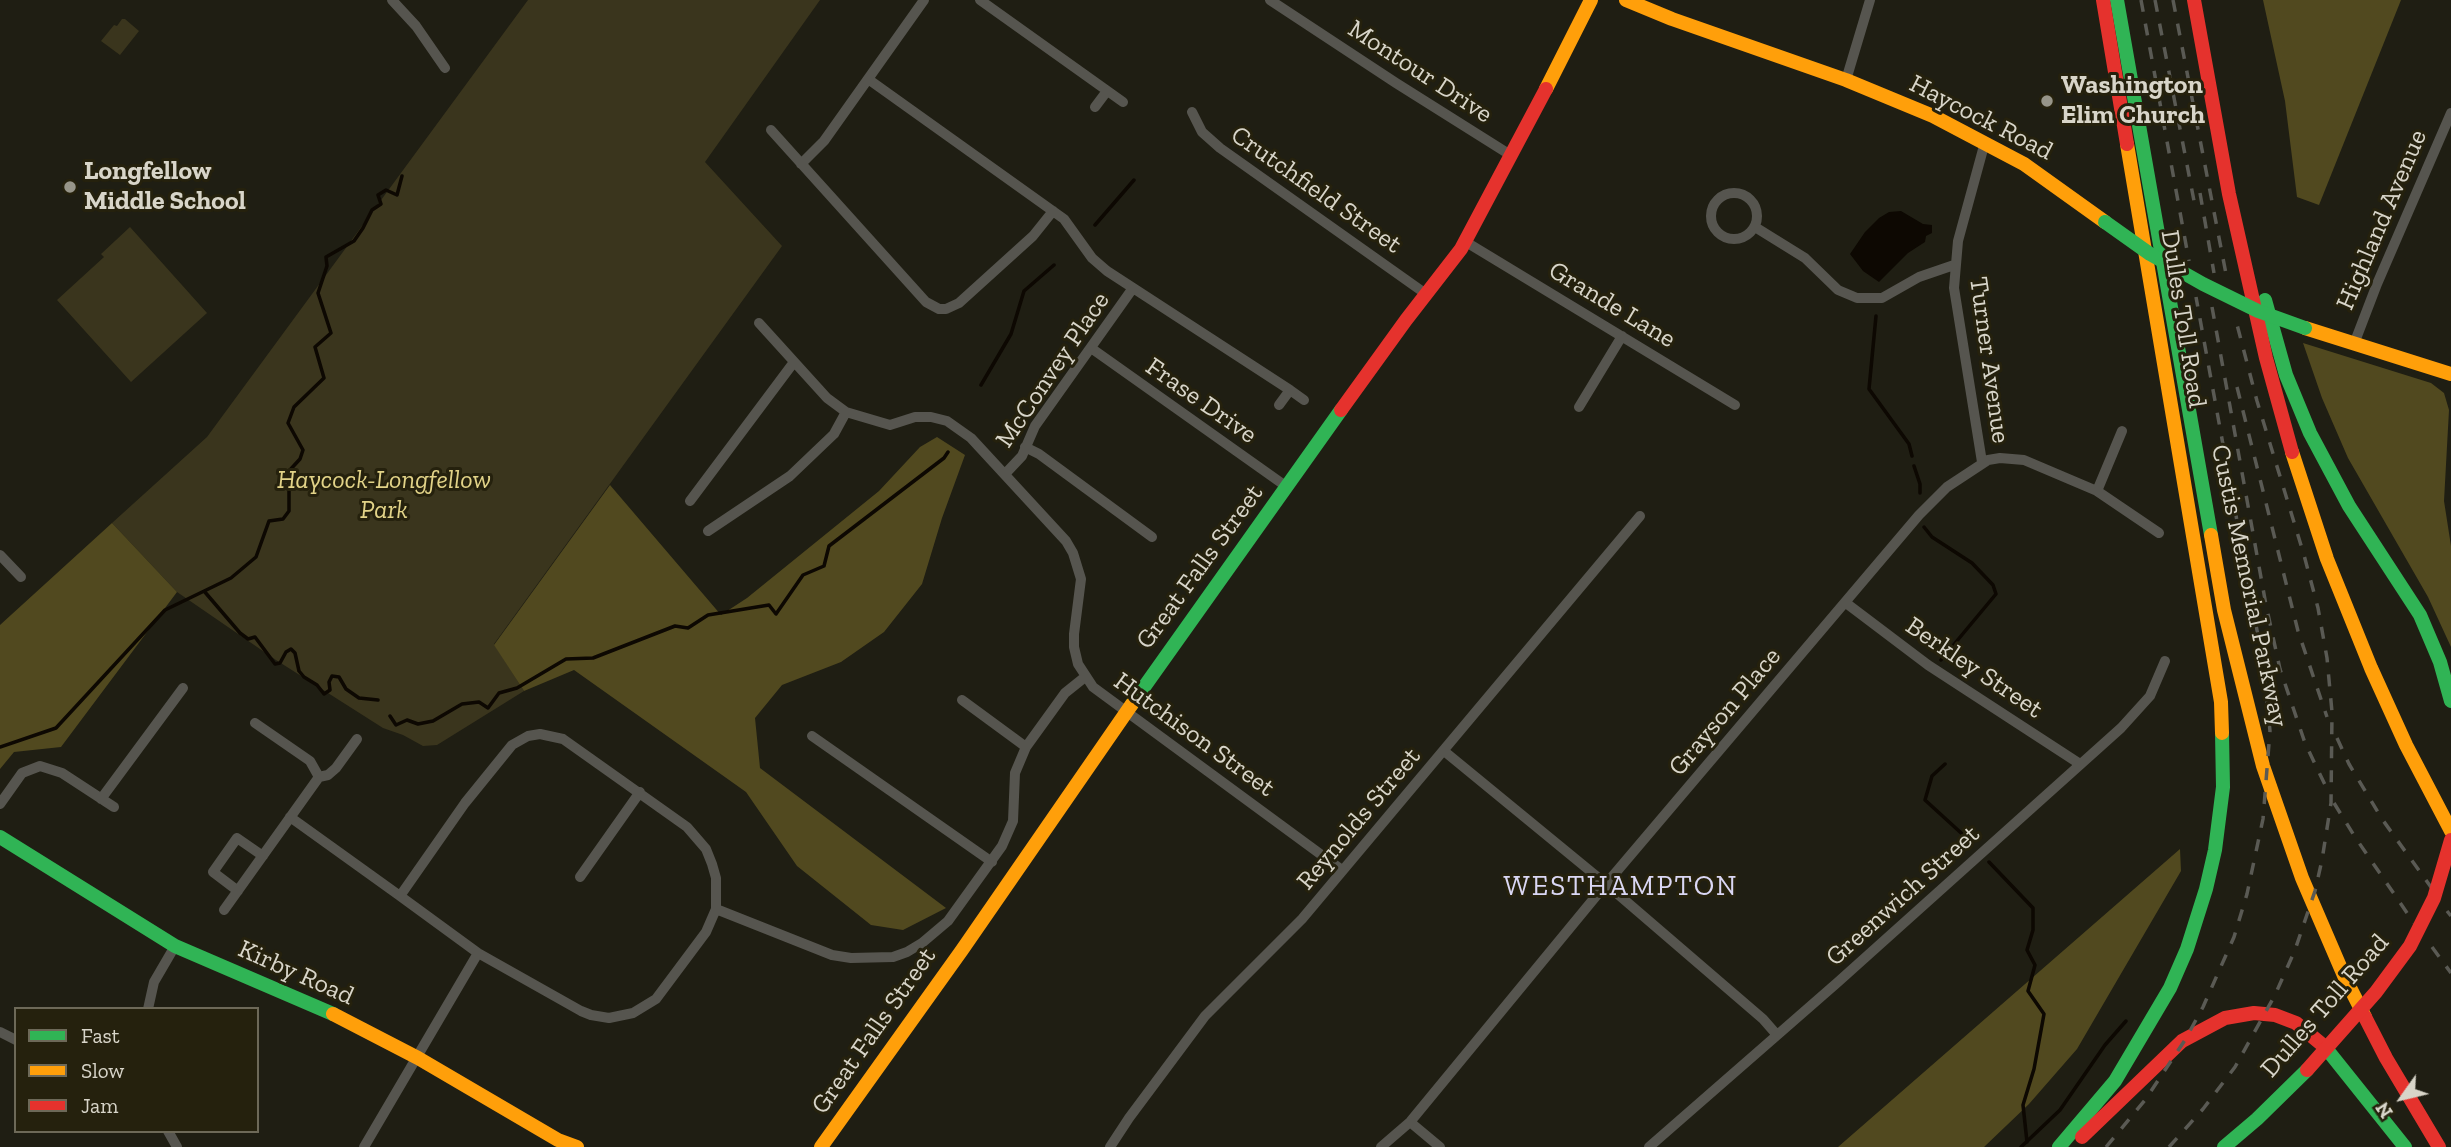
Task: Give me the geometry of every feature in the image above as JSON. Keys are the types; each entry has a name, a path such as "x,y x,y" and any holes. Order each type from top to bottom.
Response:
{"main road":[{"name":"Great Falls Street","path":"821,1147 962,950 1126,712 1466,242 1591,0"},
{"name":"Haycock Road","path":"1626,0 1672,19 1846,80 1933,116 2024,163 2150,254 2258,311 2451,374"},
{"name":"Dulles Toll Road","path":"2059,1147 2115,1080 2170,988 2203,899 2215,850 2223,787 2221,702 2103,0"},
{"name":"Custis Memorial Parkway","path":"2117,0 2224,610 2257,743 2289,844 2328,941 2386,1058 2439,1147"},
{"path":"2194,0 2229,194 2258,325 2281,416 2306,498 2371,668 2451,831"},
{"path":"2216,114 2241,193 2272,329 2294,395 2338,488 2420,615 2451,701"},
{"name":"Kirby Road","path":"0,837 175,946 331,1013 418,1058 556,1143 577,1147"},
{"name":"Dulles Toll Road","path":"2224,1147 2307,1070 2376,992 2410,946 2434,898 2451,840"},
{"path":"2072,1147 2182,1041 2225,1018 2254,1013 2275,1015 2296,1023 2323,1044 2405,1147"}],"street":[{"path":"392,0 416,26 445,68"},
{"path":"801,164 824,141 925,0"},
{"path":"980,0 1123,102"},
{"name":"Montour Drive","path":"1270,0 1512,156"},
{"path":"1846,80 1870,0"},
{"path":"868,79 1053,211 1072,227 1098,265 1304,400"},
{"path":"1095,107 1107,91"},
{"name":"Crutchfield Street","path":"1192,111 1202,132 1220,148 1426,294"},
{"name":"Highland Avenue","path":"2354,344 2451,113"},
{"path":"771,130 926,302 939,309 959,303 1033,236 1053,211"},
{"name":"Turner Avenue","path":"1982,463 1954,288 1954,265 1965,209 1984,142"},
{"path":"1732,193 1748,197 1757,211 1755,227 1738,239 1722,236 1712,224 1711,211 1714,204 1719,198 1732,193"},
{"path":"1755,227 1805,258 1838,289 1857,298 1882,298 1919,277 1954,265"},
{"name":"Grande Lane","path":"1466,242 1735,405"},
{"name":"McConvey Place","path":"1005,474 1017,463 1035,426 1133,288"},
{"path":"708,531 790,476 834,434 846,412 827,398 760,323"},
{"path":"1579,407 1622,336"},
{"name":"Frase Drive","path":"1091,348 1287,487"},
{"path":"690,501 794,362"},
{"path":"1279,405 1290,390"},
{"name":"Hutchison Street","path":"846,412 890,425 915,417 931,417 947,421 971,438 1066,541 1073,553 1081,579 1074,646 1078,664 1093,687 1342,870"},
{"path":"2097,491 2122,431"},
{"path":"1025,447 1039,454 1152,537"},
{"name":"Grayson Place","path":"1381,1147 1410,1122 1606,884 1919,515 1947,487 1982,463 2000,458 2024,460 2097,491 2160,533"},
{"name":"Reynolds Street","path":"1110,1147 1205,1016 1274,950 1640,516"},
{"path":"0,555 21,577"},
{"name":"Berkley Street","path":"1846,603 1928,665 2080,764"},
{"name":"Greenwich Street","path":"1649,1147 2120,728 2150,696 2165,661"},
{"path":"716,909 832,955 871,959 907,953 948,922 992,862 1013,821 1015,773 1026,747 1065,693 1085,677"},
{"path":"101,799 183,688"},
{"path":"962,700 1026,747"},
{"path":"255,723 310,761 319,777"},
{"path":"290,817 478,953 581,1011 609,1018 621,1017 646,1008 656,999 706,932 716,909 716,877 706,849 687,827 563,739 540,734 512,745 465,803 400,896"},
{"path":"812,736 992,862"},
{"path":"224,910 319,777 328,775 336,768 357,739"},
{"path":"1444,751 1606,884 1763,1019 1777,1035"},
{"path":"0,804 22,773 40,766 62,773 114,807"},
{"path":"580,877 640,792"},
{"path":"238,891 213,872 237,838 263,856"},
{"path":"148,1007 154,982 175,946"},
{"path":"364,1147 478,953"},
{"path":"1410,1122 1440,1147"}],"green space":[{"name":"Haycock-Longfellow Park","path":"528,0 820,0 705,162 782,246 494,644 524,691 437,745 423,746 383,728 276,660 177,592 112,523 207,437"},
{"path":"122,19 139,31 120,55 101,41"},
{"path":"130,227 207,313 131,382 57,300 104,257 101,254"}],"shaded area":[{"path":"2263,0 2401,0 2319,205 2297,197 2285,101"},
{"path":"1901,211 1923,224 1932,225 1932,233 1879,282 1863,271 1850,254 1865,232 1879,218 1889,212"},
{"path":"2303,343 2431,383 2444,393 2449,410 2444,501 2451,546 2451,647 2428,597 2348,458 2322,398"},
{"path":"937,437 965,455 922,584 884,632 841,662 782,685 755,718 760,768 946,908 903,930 871,925 797,866 746,792 574,670 524,691 494,645 610,485 721,615 747,598 879,491 920,447"},
{"path":"112,523 177,592 61,747 14,752 0,769 0,625"},
{"path":"2180,849 2181,871 2077,1049 2029,1104 1984,1147 1838,1147"}],"waterway":[{"path":"0,747 56,728 165,610 231,578 256,557 269,521 283,519 289,511 289,471 300,459 303,450 288,423 294,407 324,378 315,347 331,333 318,293 327,266 326,257 354,241 372,210 381,204 378,195 386,190 397,195 402,176"},
{"path":"1095,225 1134,180"},
{"path":"981,385 1011,334 1024,291 1054,265"},
{"path":"1876,316 1869,389 1909,444 1912,456"},
{"path":"390,716 396,725 407,720 418,724 433,721 462,704 479,702 488,708 499,693 517,688 566,659 593,658 675,626 688,628 708,615 769,605 776,614 803,575 824,566 829,546 944,458 948,452"},
{"path":"1914,466 1920,493"},
{"path":"1924,527 1932,537 1972,563 1993,585 1996,594 1941,660"},
{"path":"204,591 240,633 248,639 255,637 275,664 280,663 291,649 295,653 299,671 324,694 330,690 329,682 332,676 339,677 346,689 359,698 378,700"},
{"path":"1945,764 1932,776 1925,800 1971,842"},
{"path":"1989,862 2033,908 2033,930 2027,950 2035,965 2028,991 2044,1014 2034,1069 2023,1105 2027,1142"},
{"path":"2021,1147 2060,1110 2105,1045 2126,1021"}],"railway":[{"path":"2141,0 2189,261"},
{"path":"2155,0 2195,206"},
{"path":"2173,0 2227,279"},
{"path":"2200,193 2214,273"},
{"path":"2106,1147 2145,1100 2185,1040 2203,1007 2234,937 2247,894 2263,819 2270,731 2263,663 2196,297"},
{"path":"2212,307 2280,669 2305,743 2327,789"},
{"path":"2169,1147 2235,1067 2275,995 2295,950 2315,891 2331,803 2332,712 2327,658 2318,608 2235,317"},
{"path":"2237,387 2298,631 2327,717"},
{"path":"2337,738 2349,764 2382,819 2433,890"},
{"path":"2334,803 2414,923"},
{"path":"2447,911 2451,916"},
{"path":"2432,947 2451,973"}],"traffic: fast":[{"path":"2117,0 2211,535"},
{"path":"2105,222 2150,254 2203,284 2258,311 2305,328"},
{"path":"2265,300 2286,375 2310,433 2349,506 2420,615 2440,662 2451,701"},
{"path":"1132,704 1341,410"},
{"path":"2059,1147 2115,1081 2170,988 2187,949 2215,850 2223,787 2222,733"},
{"path":"0,837 175,946 333,1014"},
{"path":"2325,1047 2405,1147"},
{"path":"2224,1147 2307,1070"}],"traffic: slow":[{"path":"1546,89 1591,0"},
{"path":"1626,0 1672,19 1846,80 1933,116 2024,164 2105,222"},
{"path":"2127,144 2221,702 2222,733"},
{"path":"2305,328 2451,374"},
{"path":"2292,452 2327,559 2371,668 2406,745 2451,831"},
{"path":"2211,535 2224,610 2263,766 2302,878 2345,978 2365,1017"},
{"path":"821,1147 962,950 1132,704"},
{"path":"333,1014 418,1058 558,1140 577,1147"}],"traffic: jam":[{"path":"2103,0 2127,144"},
{"path":"2194,0 2229,194 2266,358 2292,452"},
{"path":"1341,410 1461,249 1546,89"},
{"path":"2307,1070 2376,992 2410,946 2434,898 2451,840"},
{"path":"2082,1137 2182,1041 2225,1018 2254,1013 2275,1015 2296,1023 2325,1047"},
{"path":"2365,1017 2439,1147"}],"place":[{"name":"Washington Elim Church","path":"2047,101"},
{"name":"Longfellow Middle School","path":"70,187"}],"district":[{"name":"WESTHAMPTON","path":"1621,887"}]}
